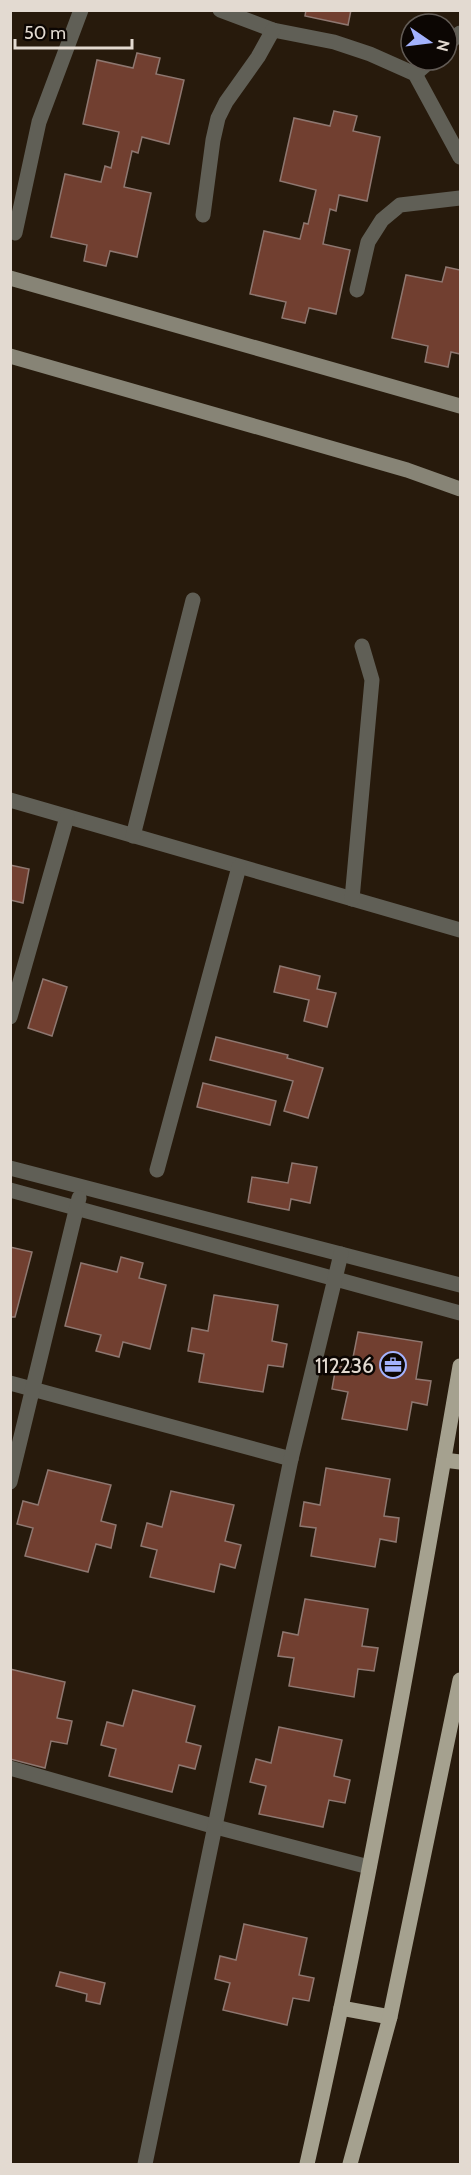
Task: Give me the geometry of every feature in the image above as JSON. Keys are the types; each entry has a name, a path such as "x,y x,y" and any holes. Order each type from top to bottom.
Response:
{"main road":[{"path":"10,278 460,406"},
{"path":"10,356 426,476 460,489"},
{"path":"307,2164 369,1867 460,1366"},
{"path":"444,1460 460,1462"},
{"path":"350,2164 390,2017 460,1680"},
{"path":"341,2008 390,2017"}],"street":[{"path":"15,233 39,122 81,10"},
{"path":"220,10 244,15 273,30 334,42 370,54 415,74 460,157"},
{"path":"203,215 218,118 273,30"},
{"path":"357,290 368,242 382,220 400,206 460,198"},
{"path":"133,836 193,600"},
{"path":"352,899 372,680 362,646"},
{"path":"10,800 460,930"},
{"path":"10,1017 67,817"},
{"path":"157,1170 239,867"},
{"path":"10,1168 460,1285"},
{"path":"10,1482 82,1187"},
{"path":"10,1190 460,1313"},
{"path":"145,2164 291,1459 341,1254"},
{"path":"10,1383 291,1459"},
{"path":"10,1768 216,1827 369,1867"}],"building":[{"path":"306,10 351,10 348,25 305,16"},
{"path":"137,53 160,58 156,74 184,80 169,144 142,137 138,153 132,151 124,187 151,193 137,257 110,251 106,266 84,261 87,245 51,237 65,174 101,182 105,166 111,168 119,132 83,124 97,60 133,68"},
{"path":"334,111 357,116 353,131 380,137 367,201 339,195 336,211 330,209 323,244 350,250 336,314 309,308 305,323 282,318 286,302 250,294 264,231 300,239 304,223 308,224 316,190 280,181 294,118 330,126"},
{"path":"446,267 460,270 460,354 451,352 448,367 425,362 428,346 392,338 406,275 442,282"},
{"path":"10,865 29,869 23,903 10,900"},
{"path":"280,966 320,976 317,989 336,993 327,1027 304,1021 309,1000 274,992"},
{"path":"43,979 67,987 52,1036 28,1028"},
{"path":"216,1037 288,1055 287,1058 323,1068 308,1118 284,1111 293,1081 210,1060"},
{"path":"203,1083 276,1101 270,1125 197,1107"},
{"path":"292,1163 317,1167 310,1203 291,1199 289,1210 248,1202 252,1177 288,1183"},
{"path":"10,1247 32,1252 15,1317 10,1317"},
{"path":"121,1257 143,1263 139,1278 166,1285 150,1349 123,1342 119,1357 96,1351 101,1335 65,1326 81,1263 117,1272"},
{"path":"214,1295 278,1305 272,1341 287,1344 283,1367 268,1365 263,1392 199,1382 204,1354 188,1351 192,1328 208,1331"},
{"path":"358,1332 422,1342 416,1379 431,1381 427,1405 412,1402 407,1430 342,1419 348,1392 332,1389 336,1366 351,1368"},
{"path":"326,1468 390,1479 384,1516 399,1518 396,1542 380,1539 375,1567 311,1556 316,1528 300,1526 304,1502 320,1505"},
{"path":"48,1470 111,1485 101,1521 116,1525 111,1548 96,1544 88,1572 25,1556 33,1528 17,1524 23,1501 38,1505"},
{"path":"171,1491 234,1505 225,1541 241,1545 235,1568 220,1564 214,1592 150,1577 157,1550 141,1546 147,1523 162,1527"},
{"path":"305,1599 368,1609 362,1646 378,1648 374,1671 358,1669 354,1697 289,1686 294,1658 278,1656 283,1632 298,1635"},
{"path":"10,1669 65,1682 57,1718 72,1721 67,1744 51,1741 45,1768 10,1759"},
{"path":"133,1690 195,1706 186,1742 201,1746 195,1769 179,1765 172,1792 109,1776 116,1749 101,1745 107,1722 123,1726"},
{"path":"279,1727 342,1740 334,1776 350,1780 345,1803 329,1800 323,1827 259,1814 266,1786 250,1782 256,1759 271,1763"},
{"path":"244,1924 307,1938 299,1975 314,1978 309,2001 293,1998 287,2025 223,2010 230,1983 215,1979 220,1956 236,1960"},
{"path":"60,1972 105,1983 100,2004 86,2001 87,1994 56,1986"}],"place":[{"name":"112236","path":"393,1365"}]}
